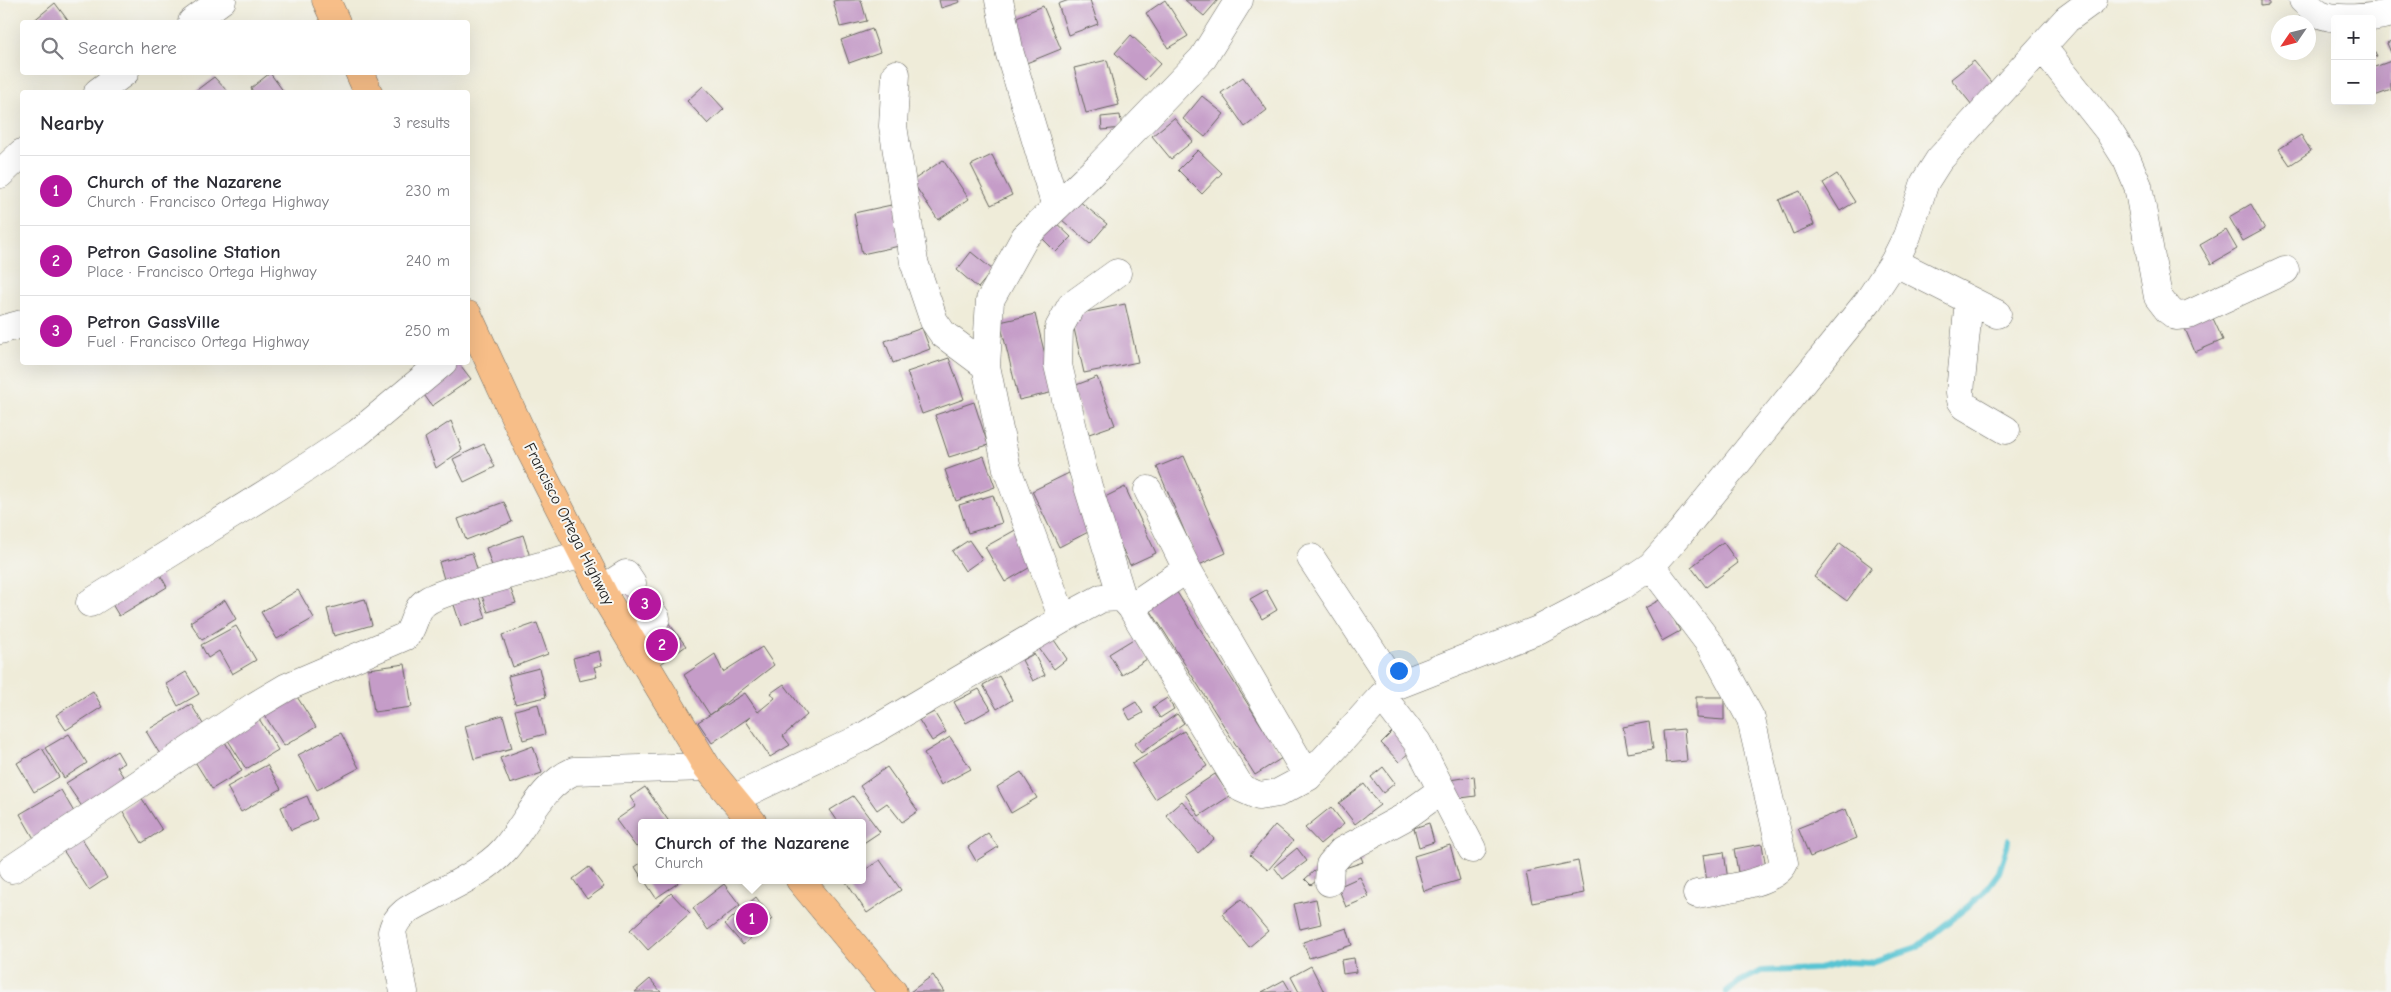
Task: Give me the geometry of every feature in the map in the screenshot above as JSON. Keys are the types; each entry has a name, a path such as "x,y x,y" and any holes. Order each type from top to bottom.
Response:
{"main road":[{"path":"326,0 335,20"},
{"path":"360,75 367,90"},
{"name":"Francisco Ortega Highway","path":"470,330 583,554 628,636 707,767 750,819"},
{"path":"803,884 893,992"}],"street":[{"path":"195,20 222,0"},
{"path":"1000,0 1010,54 1056,207"},
{"path":"1063,619 1007,469 986,366 990,300 1025,237 1202,58 1239,0"},
{"path":"1117,273 1071,306 1059,328 1058,365 1082,467 1126,602 1240,788 1259,796 1278,794 1308,777 1389,691 1538,630 1621,586 1651,566 1681,532 1869,300 1894,262 1907,236 1925,182 1939,160 2067,19 2093,0"},
{"path":"2303,0 2318,13 2328,17 2378,17 2391,13"},
{"path":"2042,48 2108,130 2127,160 2138,186 2158,297 2168,310 2176,316 2188,315 2285,270"},
{"path":"896,74 893,126 914,262 934,321 943,334 986,366"},
{"path":"101,90 121,75"},
{"path":"0,174 20,155"},
{"path":"1894,262 1998,314"},
{"path":"1969,300 1960,392 1961,400 1965,406 2006,430"},
{"path":"0,330 20,325"},
{"path":"90,603 294,476 358,433 439,365"},
{"path":"1148,490 1187,568 1308,777"},
{"path":"12,869 271,696 326,669 406,636 413,628 418,611 430,599 448,592 583,554"},
{"path":"1311,558 1389,691 1472,849"},
{"path":"1651,566 1712,647 1751,719 1784,863 1775,875 1740,886 1697,894"},
{"path":"733,798 859,739 1102,598 1126,602 1187,568"},
{"path":"602,590 626,574 632,583"},
{"path":"628,636 656,618 649,608"},
{"path":"404,992 392,932 394,923 408,909 465,880 503,851 544,794 562,777 574,771 707,767"},
{"path":"1329,882 1330,865 1342,851 1389,826 1442,790"}],"building":[{"path":"861,0 867,21 840,27 833,1"},
{"path":"939,0 959,0 960,2 941,8"},
{"path":"1069,0 1090,0 1098,24 1068,35 1058,4"},
{"path":"1165,0 1188,36 1168,48 1146,13"},
{"path":"1185,0 1218,0 1204,16"},
{"path":"2261,0 2269,0 2269,5 2261,6"},
{"path":"55,3 68,20 34,20"},
{"path":"1043,6 1061,49 1024,64 1007,21"},
{"path":"872,29 880,52 849,63 841,40"},
{"path":"1131,35 1161,63 1145,80 1115,53"},
{"path":"2391,41 2391,53 2387,43"},
{"path":"1107,60 1119,105 1086,113 1074,68"},
{"path":"1974,61 1995,87 1972,105 1951,79"},
{"path":"2391,61 2391,90 2376,96 2376,67"},
{"path":"267,75 271,75 283,90 252,90 251,88"},
{"path":"214,77 226,90 197,90"},
{"path":"1243,77 1267,110 1245,127 1221,93"},
{"path":"703,86 724,109 708,124 687,101"},
{"path":"1202,96 1224,114 1205,137 1183,119"},
{"path":"1120,115 1122,128 1102,130 1101,117"},
{"path":"1174,118 1193,141 1171,159 1152,136"},
{"path":"2301,135 2311,151 2290,165 2279,149"},
{"path":"1198,150 1222,173 1202,194 1178,170"},
{"path":"992,155 1012,195 991,205 971,165"},
{"path":"943,160 969,199 938,220 912,181"},
{"path":"1837,174 1855,202 1840,211 1823,183"},
{"path":"1800,191 1814,225 1793,234 1779,200"},
{"path":"1072,195 1107,224 1090,244 1055,214"},
{"path":"896,204 904,245 862,254 854,213"},
{"path":"2251,204 2265,229 2243,241 2229,217"},
{"path":"1051,218 1071,237 1056,252 1037,233"},
{"path":"2226,230 2237,249 2211,264 2200,245"},
{"path":"971,252 993,270 978,288 957,270"},
{"path":"1125,304 1138,362 1084,373 1071,315"},
{"path":"2210,312 2223,340 2195,352 2183,324"},
{"path":"1035,314 1054,392 1019,400 1000,322"},
{"path":"922,328 930,349 893,363 885,341"},
{"path":"949,358 964,399 922,414 907,372"},
{"path":"454,365 460,365 471,379 432,406 420,389"},
{"path":"1097,377 1115,425 1089,434 1071,387"},
{"path":"974,402 988,445 949,457 935,415"},
{"path":"451,421 462,450 436,468 425,438"},
{"path":"484,444 495,467 464,482 453,459"},
{"path":"984,456 995,487 956,501 945,470"},
{"path":"1184,456 1226,553 1199,565 1157,467"},
{"path":"1069,473 1096,528 1059,547 1032,491"},
{"path":"1125,487 1156,553 1130,565 1099,500"},
{"path":"993,495 1002,523 968,533 959,505"},
{"path":"504,502 512,522 466,540 458,519"},
{"path":"1019,528 1039,562 1005,582 985,547"},
{"path":"523,535 532,563 495,575 486,548"},
{"path":"969,540 982,559 965,571 952,551"},
{"path":"1723,542 1738,563 1706,587 1691,567"},
{"path":"1840,543 1872,567 1847,601 1814,577"},
{"path":"472,553 479,575 446,586 439,562"},
{"path":"157,569 167,587 119,616 109,599"},
{"path":"640,578 656,603 640,614 623,589"},
{"path":"507,579 516,603 488,612 479,588"},
{"path":"1173,586 1282,758 1255,775 1146,603"},
{"path":"476,588 486,618 461,626 451,596"},
{"path":"298,590 314,618 277,639 261,612"},
{"path":"1266,590 1277,610 1262,619 1250,599"},
{"path":"1663,598 1680,631 1662,641 1645,608"},
{"path":"365,599 372,625 334,636 327,609"},
{"path":"225,600 236,619 202,640 190,622"},
{"path":"668,622 686,646 655,668 638,644"},
{"path":"537,623 548,654 513,667 502,635"},
{"path":"236,626 256,660 232,674 219,651 208,658 201,645"},
{"path":"1052,637 1067,659 1054,669 1038,647"},
{"path":"1135,638 1147,659 1122,675 1109,654"},
{"path":"762,647 774,665 710,715 684,675 715,654 723,672"},
{"path":"599,651 602,665 594,667 597,677 579,681 573,658"},
{"path":"1034,654 1045,675 1033,681 1022,660"},
{"path":"405,664 412,707 374,712 368,669"},
{"path":"539,668 546,697 515,704 508,676"},
{"path":"186,672 199,694 178,706 166,684"},
{"path":"999,676 1012,700 997,709 983,685"},
{"path":"784,684 807,715 783,736 790,745 770,757 746,721 750,717 712,743 698,722 745,693 758,712 775,698 771,693"},
{"path":"979,689 991,709 966,723 954,702"},
{"path":"93,691 102,707 66,730 56,715"},
{"path":"294,692 316,727 284,746 262,711"},
{"path":"1696,697 1724,697 1724,720 1696,718"},
{"path":"1167,698 1174,709 1160,718 1153,707"},
{"path":"1136,702 1143,713 1130,720 1124,709"},
{"path":"191,704 206,729 161,756 146,731"},
{"path":"538,704 545,734 523,740 515,710"},
{"path":"934,712 946,732 932,741 919,720"},
{"path":"1177,714 1184,723 1141,753 1134,744"},
{"path":"503,715 512,748 474,759 465,726"},
{"path":"258,717 278,750 246,769 226,737"},
{"path":"1649,722 1653,749 1628,753 1623,727"},
{"path":"1397,727 1416,746 1399,762 1381,743"},
{"path":"1684,729 1687,761 1666,763 1663,731"},
{"path":"1184,731 1207,766 1155,799 1132,764"},
{"path":"341,733 359,768 317,790 298,755"},
{"path":"69,734 87,763 64,778 45,748"},
{"path":"950,737 971,769 941,785 924,753"},
{"path":"225,742 242,771 212,789 194,760"},
{"path":"533,746 542,773 510,784 500,758"},
{"path":"42,748 59,777 34,792 17,763"},
{"path":"117,751 124,763 117,767 128,784 85,811 66,783"},
{"path":"267,765 281,789 241,812 227,787"},
{"path":"887,767 918,811 902,822 887,803 877,810 860,786"},
{"path":"1383,767 1395,783 1383,793 1371,777"},
{"path":"1021,772 1037,798 1011,813 997,787"},
{"path":"1215,774 1230,796 1199,816 1185,794"},
{"path":"1474,776 1476,796 1453,799 1450,780"},
{"path":"1364,784 1380,805 1355,824 1339,803"},
{"path":"645,787 667,819 638,819 638,846 636,847 616,820 636,806 630,797"},
{"path":"61,790 77,817 36,842 20,814"},
{"path":"307,796 317,819 291,830 281,807"},
{"path":"853,796 880,832 866,841 866,819 836,819 830,810"},
{"path":"141,797 162,830 142,843 122,810"},
{"path":"1182,801 1214,839 1198,853 1166,815"},
{"path":"1331,807 1344,824 1320,844 1305,828"},
{"path":"1846,809 1857,838 1810,857 1798,828"},
{"path":"1429,823 1434,842 1419,847 1414,828"},
{"path":"1275,825 1293,841 1268,870 1250,855"},
{"path":"988,833 998,847 976,861 968,847"},
{"path":"79,835 107,878 89,890 61,847"},
{"path":"1762,844 1766,868 1738,872 1734,849"},
{"path":"1450,845 1460,880 1424,891 1414,856"},
{"path":"1297,848 1307,861 1283,879 1274,867"},
{"path":"1724,852 1728,880 1707,882 1703,855"},
{"path":"1360,854 1363,862 1342,869"},
{"path":"880,860 901,890 867,913 847,884 866,884 866,869"},
{"path":"1578,861 1584,893 1532,903 1526,872"},
{"path":"589,867 604,887 587,899 573,879"},
{"path":"1314,871 1320,878 1311,885 1305,879"},
{"path":"1360,877 1369,897 1346,907 1338,887"},
{"path":"647,884 677,884 656,898"},
{"path":"724,884 740,905 708,930 693,908"},
{"path":"671,893 690,913 648,950 630,930"},
{"path":"756,897 772,919 743,945 725,924"},
{"path":"1241,899 1268,931 1249,947 1222,914"},
{"path":"1316,899 1321,924 1300,929 1294,904"},
{"path":"1347,928 1352,945 1309,958 1303,942"},
{"path":"1354,958 1356,972 1343,974 1341,960"},
{"path":"1311,966 1324,992 1299,992 1291,977"},
{"path":"933,975 944,992 910,992"},
{"path":"650,979 661,992 635,992"},
{"path":"1284,980 1291,992 1262,992"}],"waterway":[{"path":"1727,992 1739,982 1761,971 1818,969 1847,962 1869,963 1917,947 1982,895 1999,872 2009,840"}],"place":[{"name":"Petron GassVille","path":"645,604"},
{"name":"Petron Gasoline Station","path":"662,645"},
{"name":"Church of the Nazarene","path":"752,919"}]}
